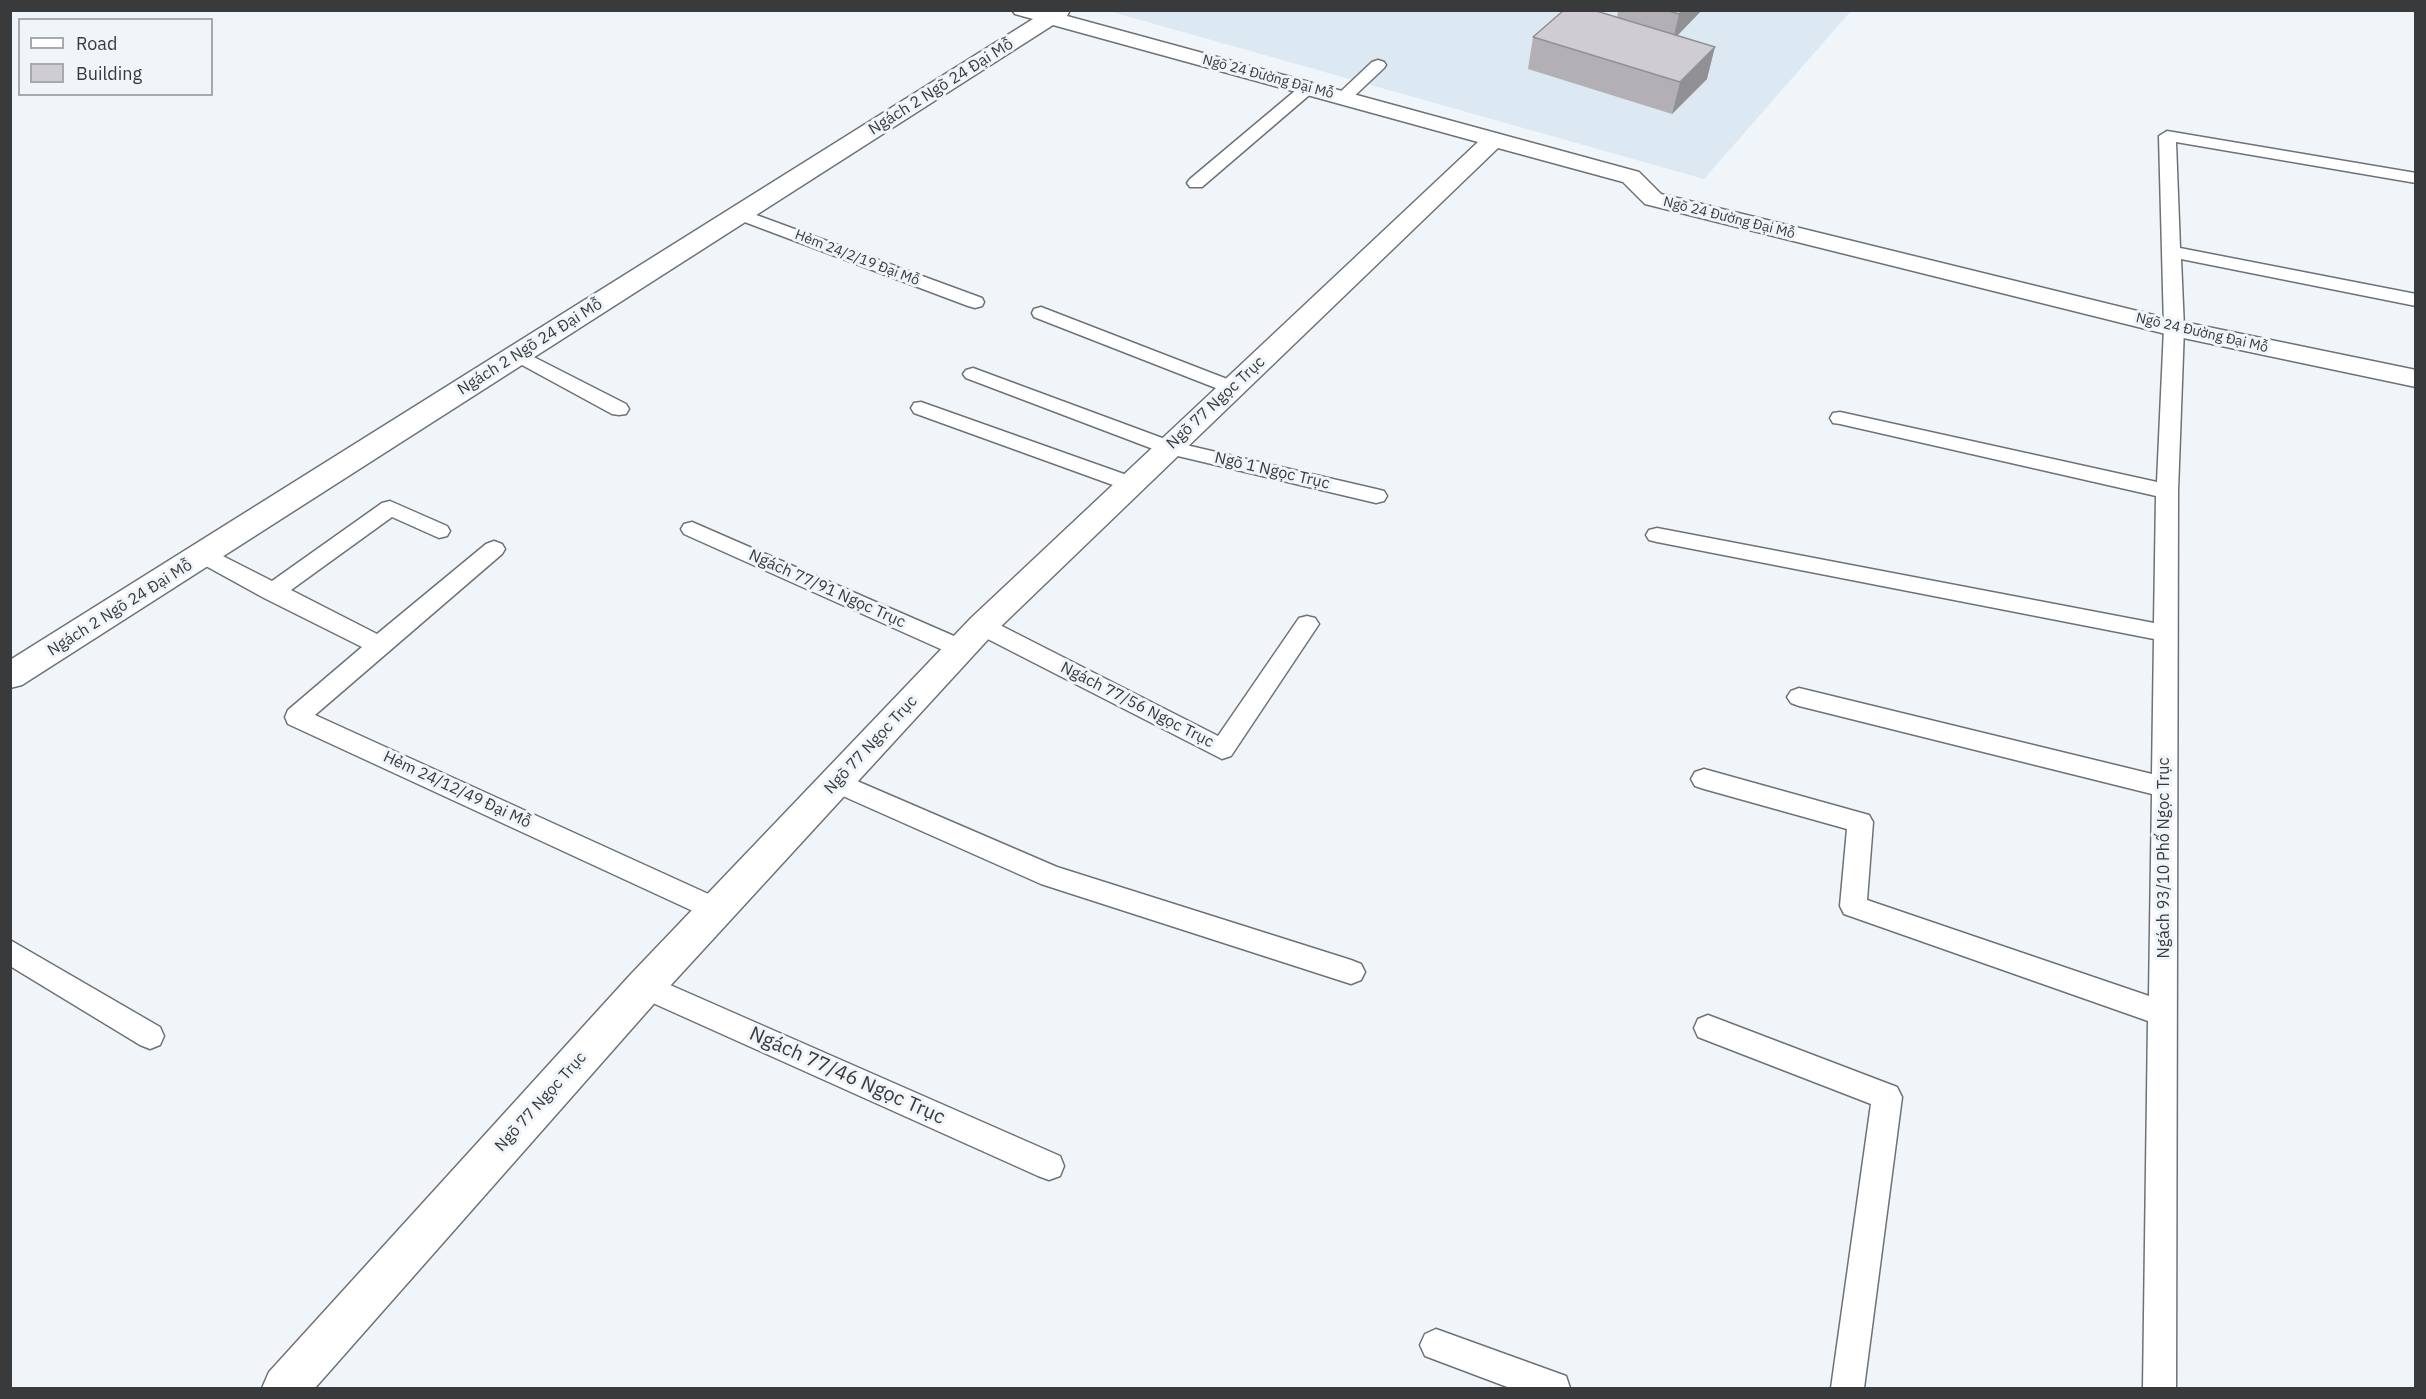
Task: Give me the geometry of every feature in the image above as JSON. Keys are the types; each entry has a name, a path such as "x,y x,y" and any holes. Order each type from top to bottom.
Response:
{"street":[{"name":"Ngõ 24 Đường Đại Mỗ","path":"1022,10 1055,14 1343,98 1631,177 1653,199 2174,328 2415,379"},
{"name":"Ngách 2 Ngõ 24 Đại Mỗ","path":"10,676 1055,14"},
{"name":"Ngõ 77 Ngọc Trục","path":"285,1389 645,986 972,637 1168,447 1494,139"}],"lane":[{"path":"1343,98 1378,65"},
{"path":"1196,183 1308,88"},
{"name":"Ngách 93/10 Phố Ngọc Trục","path":"2159,1389 2167,491 2174,328 2167,136 2415,178"},
{"name":"Hẻm 24/2/19 Đại Mỗ","path":"740,214 975,302"},
{"path":"2171,252 2415,300"},
{"path":"1041,313 1233,388"},
{"path":"518,355 619,409"},
{"name":"Ngõ 1 Ngọc Trục","path":"973,374 1168,447 1376,496"},
{"path":"921,408 1131,484"},
{"path":"1840,418 2167,491"},
{"path":"272,592 390,508 439,531"},
{"name":"Ngách 77/91 Ngọc Trục","path":"692,529 972,637"},
{"path":"1657,535 2165,633"},
{"name":"Hẻm 24/12/49 Đại Mỗ","path":"494,549 297,717 717,910"},
{"path":"203,555 379,645"},
{"name":"Ngách 77/56 Ngọc Trục","path":"972,637 1222,749 1307,624"},
{"path":"1799,698 2164,787"},
{"path":"1704,779 1860,822 1853,906 2163,1013"},
{"path":"836,782 1050,876 1351,972"},
{"path":"10,952 150,1036"},
{"name":"Ngách 77/46 Ngọc Trục","path":"645,986 1049,1166"},
{"path":"1708,1028 1887,1097 1848,1389"},
{"path":"1436,1345 1554,1389"}],"shaded area":[{"path":"1115,10 1851,11 1704,179 1112,12"}],"building":[{"path":"1564,10 1593,10 1715,47 1680,82 1533,37"},
{"path":"1665,10 1683,10 1679,14"}]}
